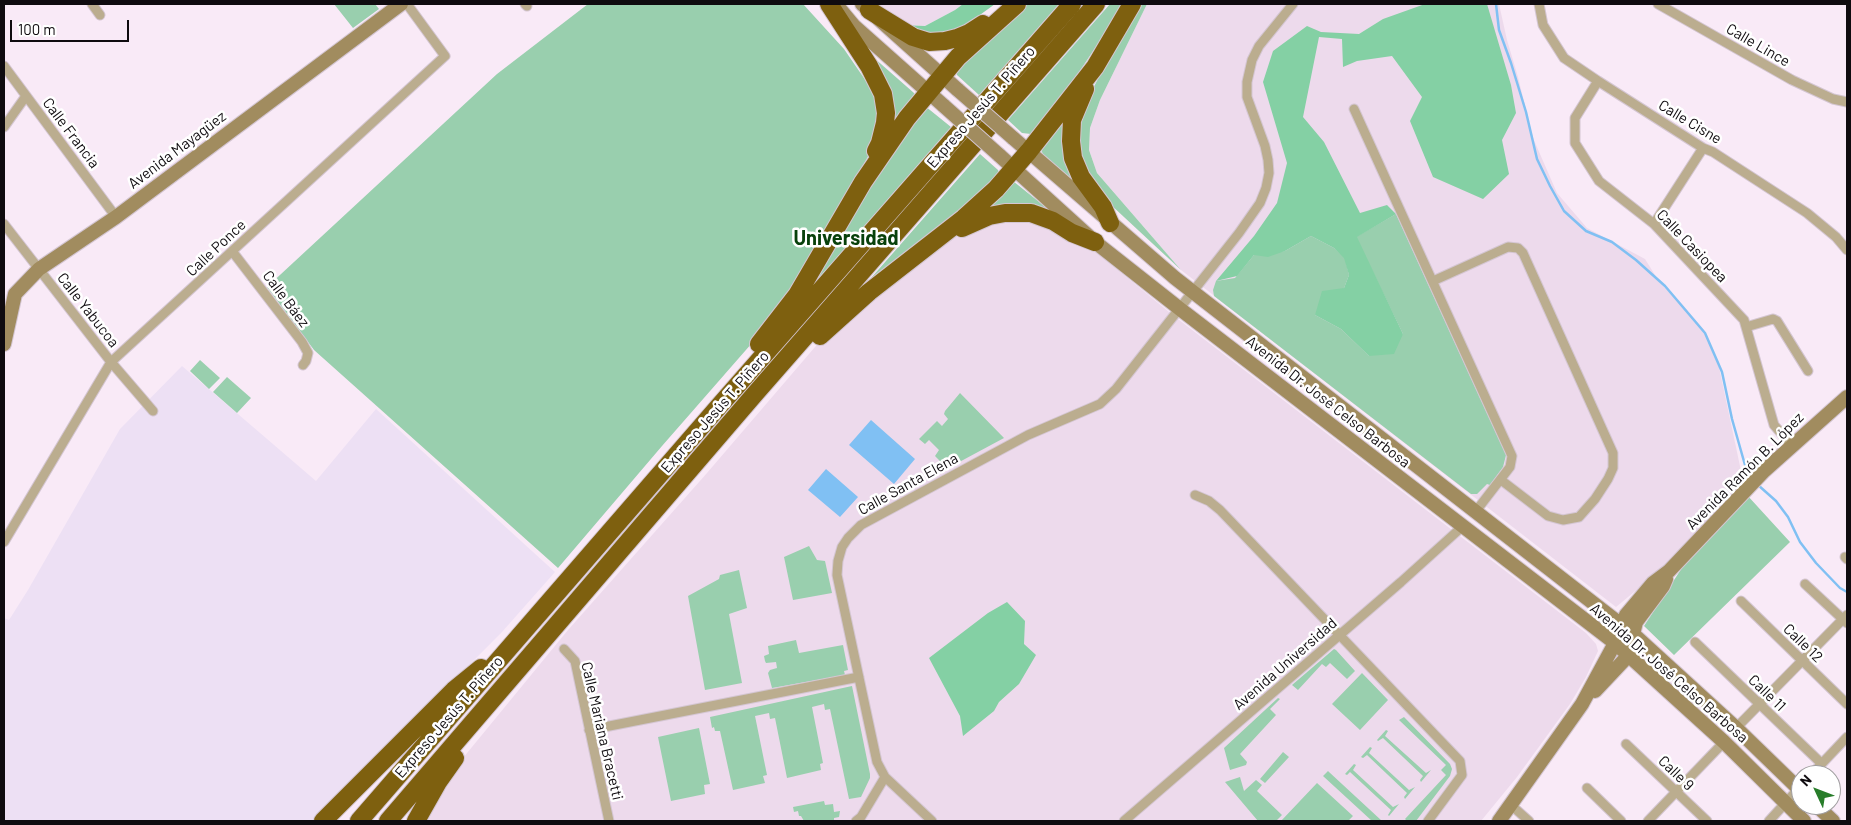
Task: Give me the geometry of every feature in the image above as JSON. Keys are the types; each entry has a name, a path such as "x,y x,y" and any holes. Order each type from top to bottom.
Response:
{"highway":[{"path":"829,4 881,87 885,101 886,113 883,132 863,182"},
{"path":"866,7 913,37 922,41 938,42 969,33 1012,4"},
{"path":"720,405 744,364 796,295 863,182 892,138 942,76 974,41 1017,4"},
{"name":"Expreso Jesús T. Piñero","path":"359,821 720,405 1072,4"},
{"name":"Expreso Jesús T. Piñero","path":"388,821 754,395 1096,4"},
{"path":"754,395 797,360 823,332 845,313 933,244 980,204 1029,151 1095,66 1132,4"},
{"path":"1095,66 1072,120 1072,158 1081,177 1104,207 1110,223"},
{"path":"933,244 988,216 1019,212 1031,213 1053,221 1072,233 1096,242"},
{"path":"323,821 454,690 516,639"},
{"path":"416,821 454,758 501,702 531,653"}],"main road":[{"name":"Avenida Mayagüez","path":"4,344 14,294 39,269 116,217 401,4"},
{"name":"Avenida Dr. José Celso Barbosa","path":"835,4 854,26 1096,242 1180,309 1615,643 1724,742 1804,821"},
{"name":"Avenida Dr. José Celso Barbosa","path":"866,7 1110,223 1193,292 1633,634 1791,780"},
{"name":"Avenida Ramón B. López","path":"1582,704 1615,643 1626,615 1764,471 1847,397"},
{"path":"1331,425 1344,409"},
{"name":"Avenida Ramón B. López","path":"1628,656 1636,622 1663,586 1669,571"},
{"path":"1499,821 1582,704 1628,656"}],"street":[{"path":"92,4 100,16"},
{"name":"Calle Ponce","path":"4,542 111,362 445,56 407,4"},
{"name":"Calle Santa Elena","path":"932,821 885,777 876,762 837,575 840,552 848,538 861,525 1028,435 1100,404 1116,389 1239,233 1260,203 1269,173 1268,160 1265,146 1247,97 1247,82 1252,60 1259,46 1293,4"},
{"name":"Calle Cisne","path":"1539,4 1543,25 1564,58 1807,213 1836,237 1847,250"},
{"name":"Calle Lince","path":"1658,4 1674,8 1792,80 1833,99 1847,102"},
{"name":"Calle Francia","path":"4,66 116,217"},
{"name":"Calle Casiopea","path":"1598,81 1575,118 1575,143 1598,181 1654,224 1744,320 1774,425 1791,446"},
{"path":"4,127 26,96"},
{"path":"1354,109 1512,456 1510,467 1476,511"},
{"path":"1654,224 1703,148"},
{"name":"Calle Yabucoa","path":"4,224 111,362 153,411"},
{"path":"1433,281 1508,247 1518,248 1523,253 1613,453 1613,468 1608,479 1596,499 1579,517 1563,520 1548,516 1501,480"},
{"name":"Calle Báez","path":"232,251 302,342 308,352 303,365"},
{"path":"1746,327 1772,319 1777,321 1808,371"},
{"path":"1195,495 1209,501 1220,510 1460,761 1462,775 1428,821"},
{"name":"Avenida Universidad","path":"1124,821 1339,636 1463,526"},
{"path":"1736,728 1802,660 1846,620 1805,584"},
{"name":"Calle 12","path":"1741,601 1847,704"},
{"name":"Calle 11","path":"1695,642 1822,764"},
{"name":"Calle Mariana Bracetti","path":"564,649 575,661 609,821"},
{"path":"589,730 858,677"},
{"path":"1822,764 1847,737"},
{"path":"1648,821 1724,742"},
{"name":"Calle 9","path":"1626,744 1707,821"},
{"path":"856,821 861,817 885,777"},
{"path":"1586,788 1621,821"},
{"path":"1769,821 1791,799"},
{"path":"1511,805 1529,821"}],"shaded area":[{"path":"871,4 963,4 925,26 903,25"},
{"path":"1147,4 1499,4 1533,138 1557,193 1587,228 1645,259 1660,283 1682,304 1704,330 1719,367 1744,485 1663,568 1616,607 1181,270 1097,173 1089,150 1090,128 1100,100"},
{"path":"1027,218 1086,244 1174,316 1586,633 1596,644 1598,651 1586,677 1570,704 1517,777 1481,821 420,821 440,786 568,630 707,473 821,340 955,236 978,224"},
{"path":"182,366 316,481 376,409 555,572 502,632 314,821 4,821 4,618 9,620 28,590 120,429"}],"green space":[{"path":"334,4 375,4 379,9 353,28"},
{"path":"588,4 803,4 844,49 868,84 880,108 871,151 787,303 558,568 314,350 267,287 497,74"},
{"path":"963,4 995,4 966,25 949,31 931,35 903,25 925,26"},
{"path":"1028,4 1059,4 979,95 957,75 956,69 997,29"},
{"path":"1110,4 1124,4 1060,101 1031,134 1022,133 1008,120"},
{"path":"1137,4 1147,4 1100,100 1090,128 1089,150 1097,173 1181,270 1110,204 1081,167 1077,134 1087,100"},
{"path":"1425,4 1487,4 1511,85 1516,113 1502,140 1509,174 1483,199 1433,177 1410,121 1422,97 1392,56 1357,61 1343,67 1342,39 1319,37 1303,117 1324,142 1360,213 1387,205 1396,214 1357,237 1403,334 1394,354 1369,356 1341,329 1315,315 1322,291 1344,288 1349,275 1344,258 1334,248 1311,236 1285,251 1268,257 1254,255 1237,276 1216,281 1254,236 1277,203 1287,163 1263,82 1273,51 1307,26 1321,32 1359,34 1383,19"},
{"path":"873,57 914,93 915,96 889,131"},
{"path":"925,106 951,127 805,294 891,148"},
{"path":"1067,112 1073,181 1043,154 1040,148"},
{"path":"980,154 999,173 975,199 864,286"},
{"path":"1013,181 1064,222 994,211 985,205"},
{"path":"1396,214 1506,455 1503,467 1490,485 1487,484 1477,494 1471,494 1214,296 1213,290 1216,281 1235,278 1254,255 1285,251 1311,236 1334,248 1345,258 1349,275 1344,288 1315,315 1341,329 1369,356 1403,334 1356,237"},
{"path":"200,360 220,378 209,389 190,371"},
{"path":"227,377 251,398 237,413 213,392"},
{"path":"960,393 1004,438 950,467 946,467 935,456 939,450 929,440 925,444 919,439 937,421 942,426 948,419 944,414 945,411"},
{"path":"1747,495 1790,542 1674,655 1644,626 1693,551"},
{"path":"809,546 817,560 825,561 832,593 793,600 784,557"},
{"path":"739,570 747,608 729,614 742,683 705,690 688,596 719,579 720,575"},
{"path":"1007,602 1025,621 1024,644 1036,655 1019,684 999,702 994,711 963,736 960,716 929,658 988,613"},
{"path":"796,640 799,653 843,645 848,670 844,671 845,675 772,688 768,673 770,670 777,668 776,662 766,663 765,661 764,656 769,654 768,646"},
{"path":"1334,649 1355,671 1347,679 1330,663 1326,667 1322,664 1298,690 1292,685"},
{"path":"1362,673 1388,700 1360,730 1332,704"},
{"path":"852,686 870,774 861,797 849,799 830,709 825,710 824,704 812,707 823,763 820,764 821,770 787,778 775,718 770,719 769,713 755,716 767,775 763,776 765,783 733,790 720,731 715,731 714,727 712,728 710,717"},
{"path":"1278,698 1280,699 1270,709 1276,715 1240,754 1247,762 1246,765 1230,770 1224,748"},
{"path":"1404,717 1450,764 1452,769 1450,776 1416,821 1407,821 1405,819 1446,775 1441,770 1446,765 1399,720"},
{"path":"699,728 710,784 704,785 705,794 671,801 658,737"},
{"path":"1386,730 1388,731 1385,736 1426,773 1431,770 1421,782 1420,780 1423,776 1383,738 1377,740"},
{"path":"1370,747 1372,748 1369,753 1409,790 1415,787 1405,799 1404,797 1407,793 1367,755 1363,758 1361,757"},
{"path":"1283,752 1289,757 1265,783 1260,779"},
{"path":"1354,764 1356,765 1353,770 1393,807 1399,804 1389,816 1391,810 1350,772 1347,775 1345,774"},
{"path":"1328,771 1382,821 1372,821 1323,776"},
{"path":"1240,777 1244,791 1256,780 1262,785 1257,791 1282,815 1276,821 1258,821 1225,782"},
{"path":"1317,783 1353,816 1348,821 1281,821"},
{"path":"824,801 825,805 833,804 834,812 840,811 839,817 834,818 834,820 804,821 799,816 798,811 794,812 793,807"}],"water":[{"path":"871,420 915,459 894,484 849,445"},
{"path":"826,469 858,497 840,517 808,490"}],"waterway":[{"path":"1496,4 1499,30 1526,112 1537,159 1550,186 1564,211 1586,231 1612,242 1636,260 1665,286 1705,333 1722,372 1732,419 1745,465 1752,476"},
{"path":"1758,485 1776,501 1788,517 1800,542 1816,563 1840,588 1847,592"}],"district":[{"name":"Universidad","path":"846,238"}]}
